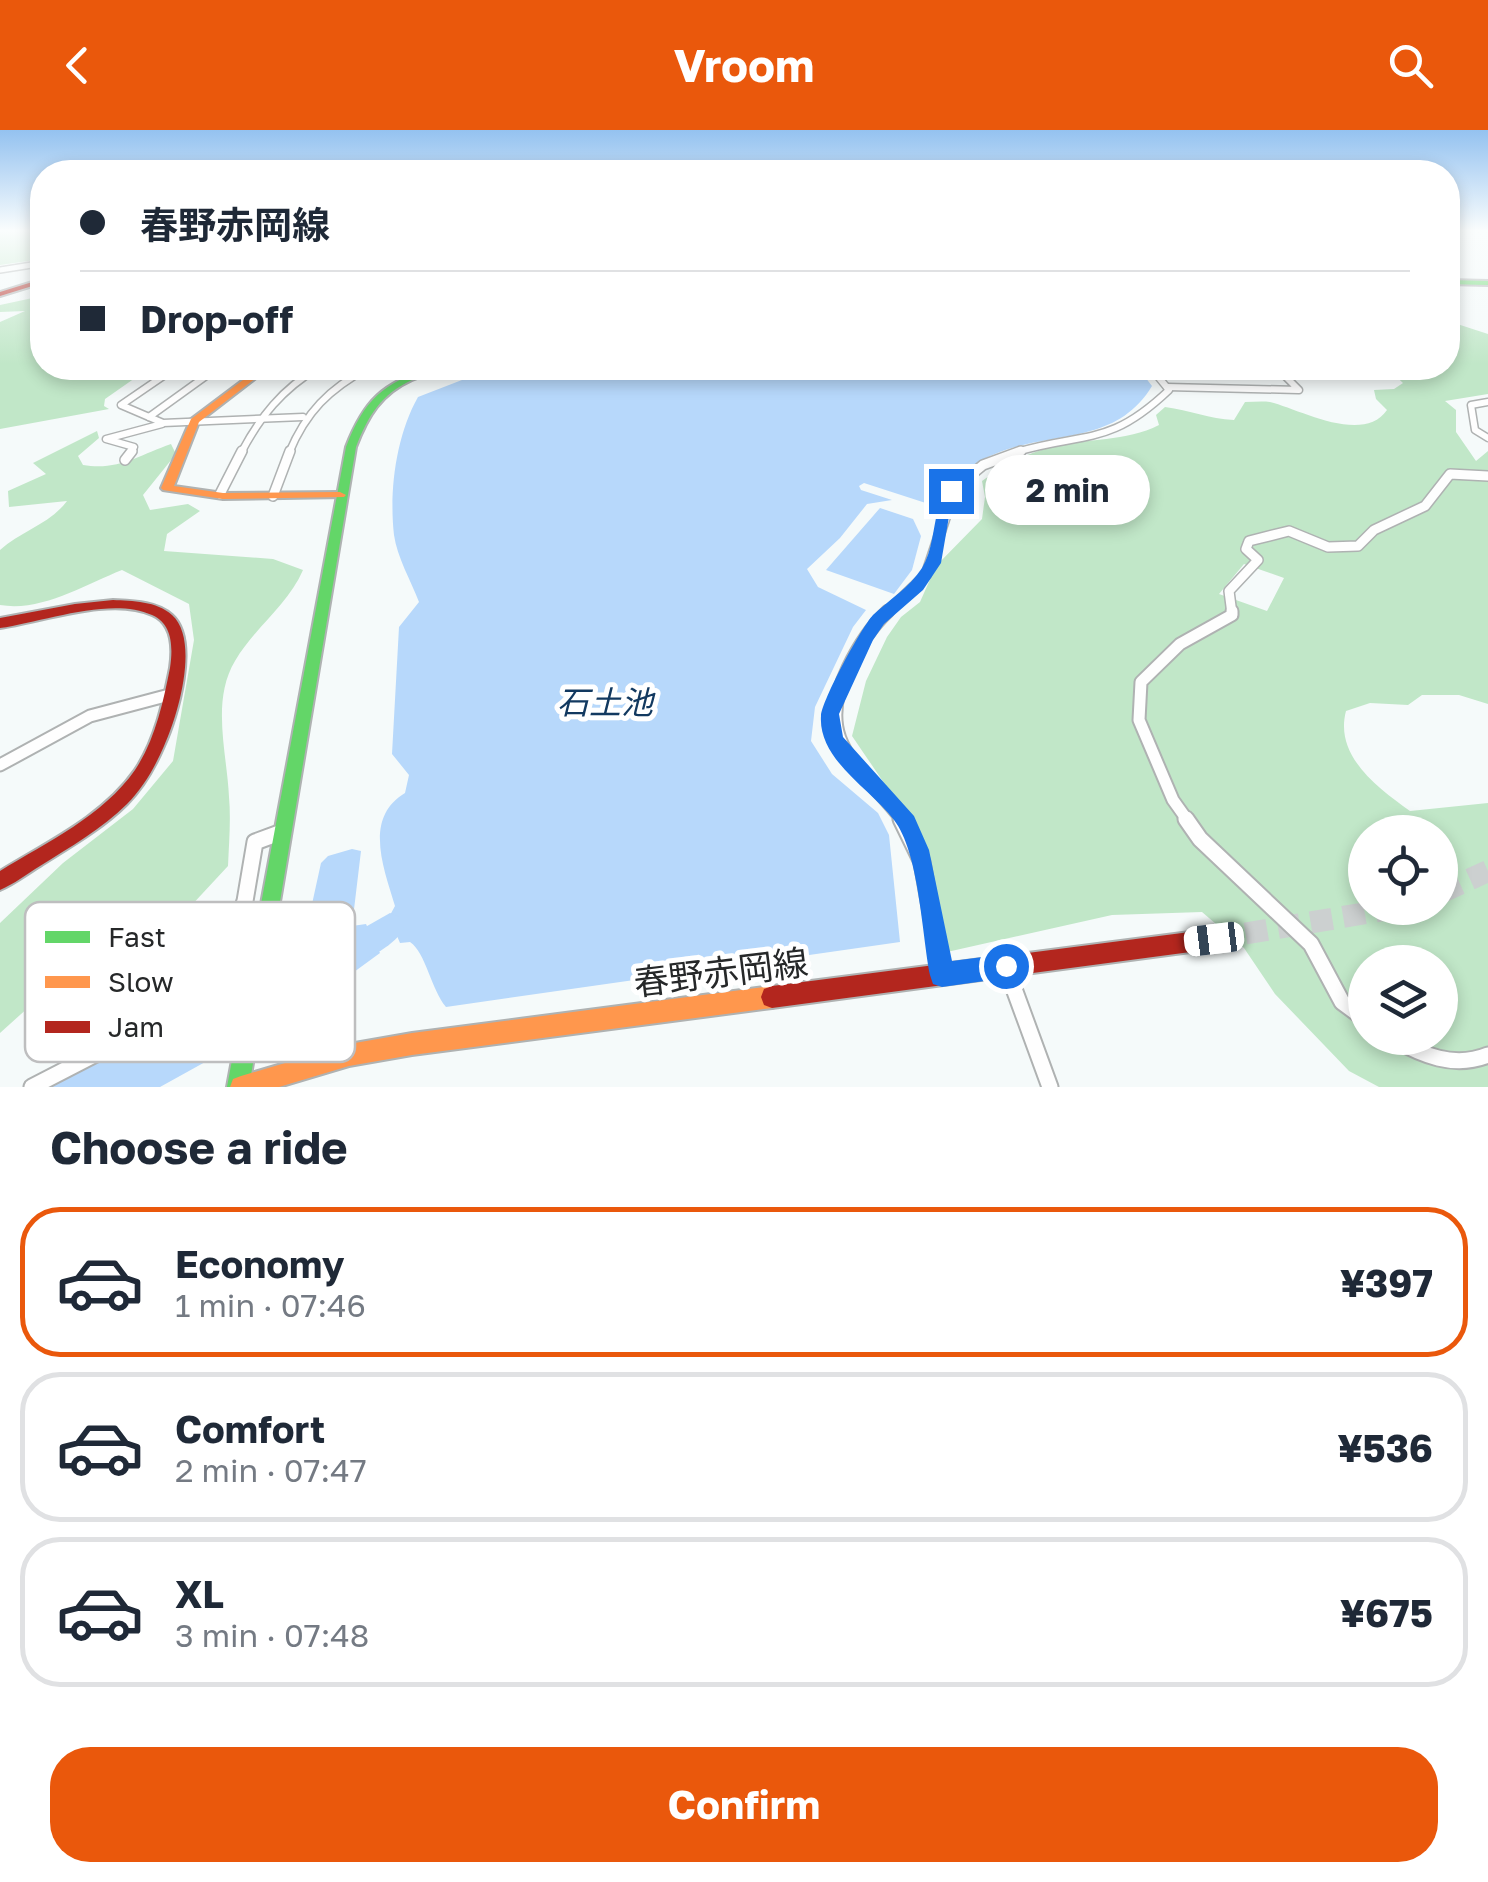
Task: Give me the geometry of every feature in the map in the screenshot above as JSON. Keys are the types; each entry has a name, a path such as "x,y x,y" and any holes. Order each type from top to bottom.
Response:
{"street":[{"path":"1460,282 1488,283"},
{"path":"0,294 30,285"},
{"path":"157,380 121,405 163,423"},
{"path":"150,418 201,380"},
{"path":"248,380 195,421 167,488 181,493 340,495"},
{"path":"220,494 260,419 297,380"},
{"path":"273,496 303,418 328,389 345,380"},
{"path":"269,902 340,495 358,425 370,400 388,386 405,380"},
{"path":"942,975 918,850 904,816 853,765 834,739 830,714 839,688 878,620 925,577 937,553 944,505 961,480 1018,449 1118,429 1141,416 1169,390 1161,380"},
{"path":"1212,380 1220,388"},
{"path":"1167,387 1300,390 1289,380"},
{"path":"1488,402 1471,405 1475,430 1488,438"},
{"path":"126,460 134,448 106,439 163,423 303,418"},
{"path":"1348,1006 1311,944 1200,839 1173,800 1139,720 1141,682 1180,644 1232,615 1230,591 1258,560 1246,549 1250,541 1289,531 1328,547 1358,546 1374,530 1425,506 1450,474 1488,476"},
{"path":"0,623 137,606 167,615 175,622 181,643 161,741 143,776 104,811 0,881"},
{"path":"0,765 90,716 172,694"},
{"path":"245,902 253,872 254,842 282,832"},
{"name":"春野赤岡線","path":"355,1053 1214,939"},
{"path":"1006,966 1050,1087"},
{"path":"1427,1055 1448,1061 1480,1059 1488,1054"},
{"path":"32,1087 80,1062"},
{"path":"240,1087 243,1062"},
{"name":"春野赤岡線","path":"240,1087 322,1062"}],"green space":[{"path":"30,299 30,380 132,380 105,399 104,406 109,409 0,429 0,322 25,311 0,312 0,305"},
{"path":"1460,325 1488,334 1488,394 1445,401 1456,410 1456,432 1476,461 1488,451 1488,704 1459,695 1422,695 1408,705 1370,703 1346,711 1344,727 1346,742 1362,769 1410,811 1488,803 1488,1087 1379,1087 1349,1071 1275,994 1244,948 1202,912 1112,915 947,952 937,897 912,824 852,736 866,681 887,637 901,617 920,602 936,566 982,519 982,481 1042,450 1120,437 1159,425 1156,415 1165,407 1234,420 1245,402 1267,402 1330,422 1363,424 1376,420 1387,410 1376,399 1374,390 1394,389 1403,383 1400,380 1460,380","holes":["1244,564 1284,578 1267,611 1219,594"]},
{"path":"97,431 99,438 78,456 83,465 118,464 171,444 176,454 143,495 150,510 188,504 200,511 167,534 164,551 273,559 303,570 289,594 243,649 228,677 222,727 230,805 228,866 195,902 25,902 25,1010 0,1033 0,923 63,863 133,809 173,761 194,640 189,604 122,570 47,601 0,605 0,550 52,516 67,501 9,507 8,491 46,474 33,463"}],"water":[{"name":"石土池","path":"462,380 1147,380 1152,386 1131,411 1106,426 1017,446 988,457 960,476 935,506 864,483 859,486 861,490 892,500 867,504 840,538 807,569 818,587 866,610 853,627 815,707 811,741 832,774 878,813 889,835 900,942 446,1007 416,947 410,942 400,943 389,917 395,906 380,845 384,816 405,793 409,775 392,754 399,627 419,602 394,535 393,500 399,446 418,397"},
{"path":"880,508 913,519 921,536 912,570 894,594 826,570"},
{"path":"352,849 361,851 355,902 312,902 321,863 328,856"},
{"path":"366,924 380,953 355,971 355,926"},
{"path":"96,1062 205,1062 160,1087 50,1087"}],"waterway":[{"path":"355,948 390,927"}],"tunnel":[{"path":"1458,885 1488,871"},
{"path":"1213,939 1348,916"}],"traffic: fast":[{"path":"1460,282 1488,283"},
{"path":"271,902 351,447 373,403 405,380"},
{"path":"238,1087 242,1062"}],"traffic: slow":[{"path":"248,380 195,421 167,488 223,496 340,495"},
{"path":"355,1054 772,997"},
{"path":"241,1087 325,1062"}],"traffic: jam":[{"path":"0,294 30,285"},
{"path":"0,623 94,606 132,605 167,617 178,637 179,654 169,709 157,745 141,774 122,798 98,818 0,881"},
{"path":"772,997 1213,939"}],"route":[{"path":"951,491 944,505 933,563 918,586 878,620 865,638 830,714 834,739 853,765 904,816 918,850 942,975 1006,966"}]}
